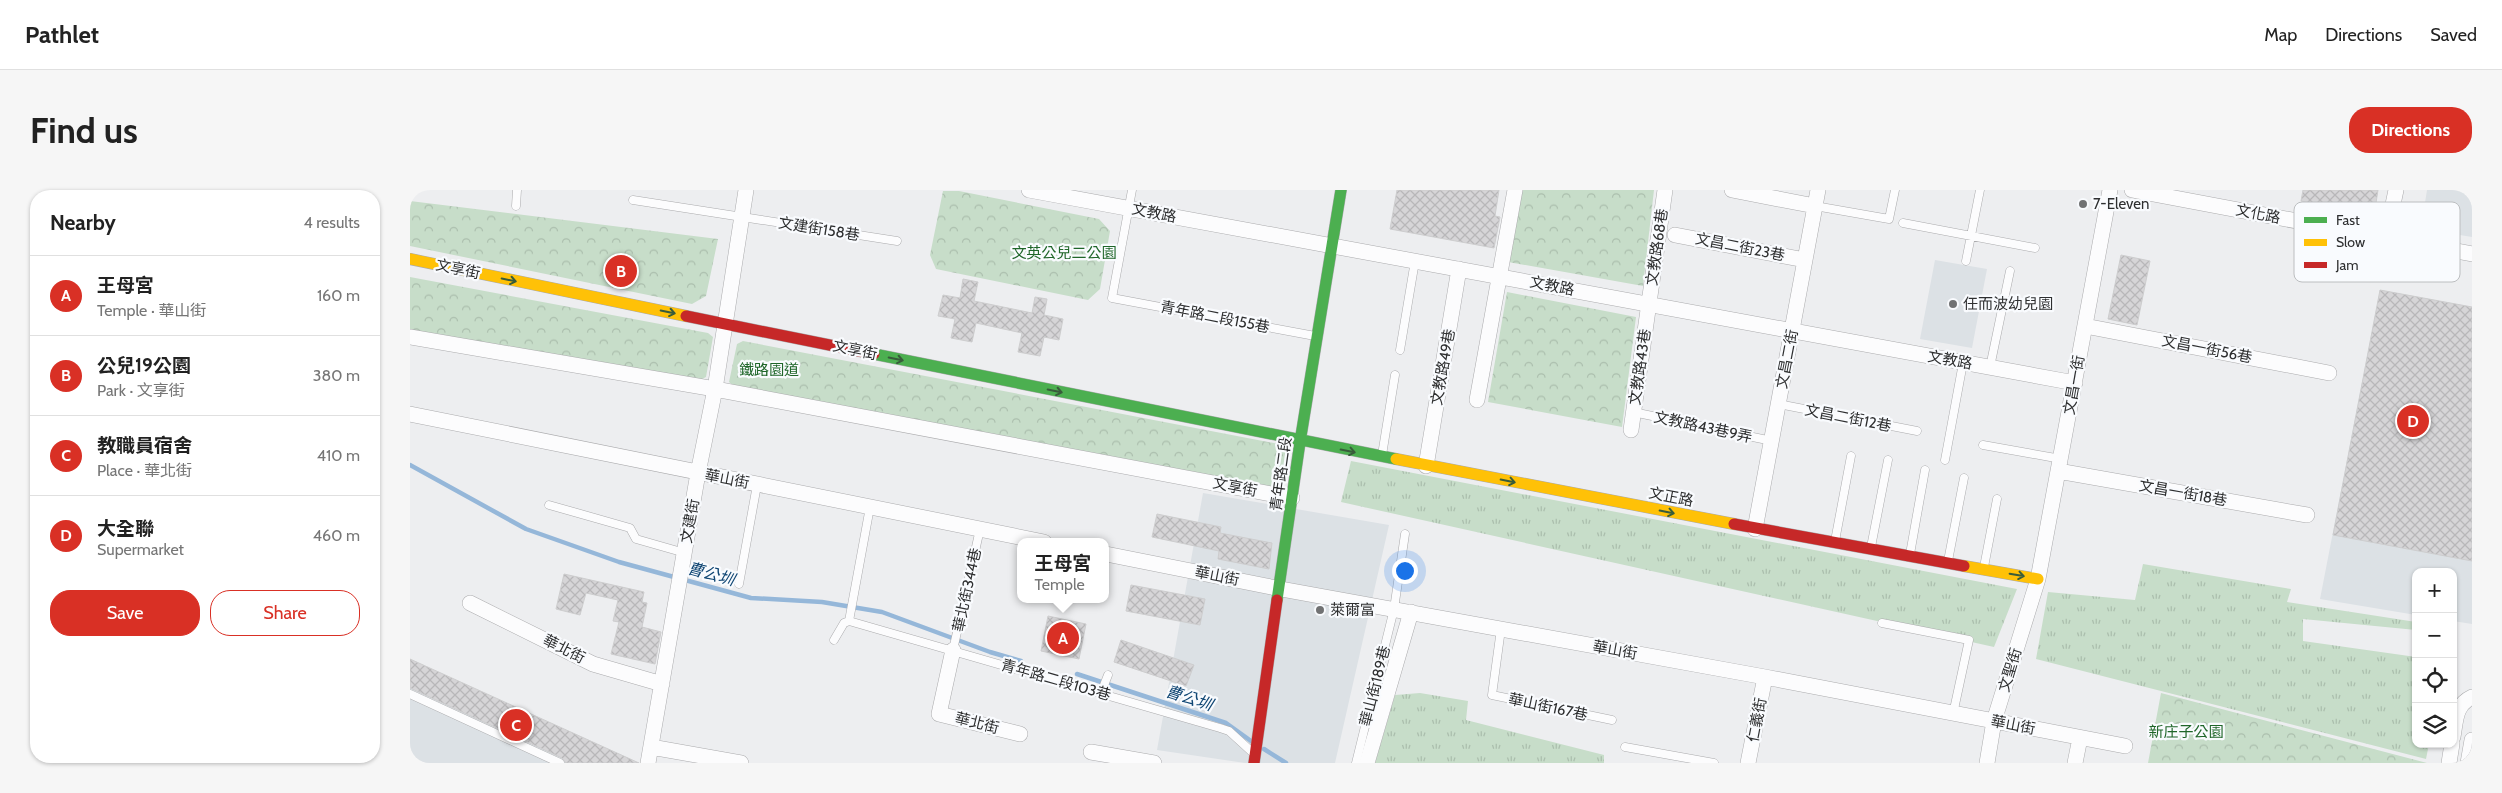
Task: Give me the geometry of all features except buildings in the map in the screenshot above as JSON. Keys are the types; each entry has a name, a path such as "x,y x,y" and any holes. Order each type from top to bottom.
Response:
{"street":[{"name":"文建街","path":"648,763 698,473 715,389 746,190"},
{"name":"文教路","path":"1029,190 2075,383"},
{"name":"青年路二段","path":"1255,759 1300,442 1341,190"},
{"path":"1477,400 1515,190"},
{"name":"文教路68巷","path":"1649,304 1665,190"},
{"path":"1732,190 1815,206"},
{"name":"文昌二街","path":"1755,529 1818,190"},
{"name":"文昌一街","path":"2038,579 2110,190"},
{"name":"文化路","path":"2132,190 2294,221"},
{"name":"文昌二街23巷","path":"1675,235 1805,260"},
{"name":"文享街","path":"410,259 1300,442"},
{"name":"文教路49巷","path":"1426,466 1460,269"},
{"name":"文教路43巷","path":"1631,430 1649,304"},
{"name":"文昌一街56巷","path":"2085,326 2329,372"},
{"name":"文享街","path":"410,337 715,389 1292,498"},
{"name":"華山街","path":"410,414 1024,538"},
{"name":"文正路","path":"1300,442 1755,529 2038,579"},
{"name":"文昌一街18巷","path":"2060,465 2308,515"},
{"name":"華山街","path":"1109,555 1280,589 1765,677 2125,746"},
{"name":"文聖街","path":"1987,763 1994,721 2038,579"},
{"name":"華北街","path":"470,602 593,664 662,684"},
{"path":"1367,763 1411,612"},
{"name":"華北街","path":"954,648 940,714 1020,734"},
{"name":"仁義街","path":"1748,763 1765,677"},
{"path":"2457,715 2458,709 2463,702 2472,697"},
{"path":"2075,763 2080,738"},
{"path":"2468,763 2472,740"},
{"path":"651,747 741,763"},
{"path":"2449,763 2451,748"},
{"path":"1091,752 1154,763"}],"lane":[{"path":"516,206 517,190"},
{"path":"1129,208 1132,190"},
{"path":"1815,206 1889,219 1895,190"},
{"path":"1966,261 1980,190"},
{"name":"文建街158巷","path":"633,200 897,241"},
{"name":"青年路二段155巷","path":"1129,208 1112,298 1317,336"},
{"path":"1903,223 2035,248"},
{"path":"1400,350 1415,261"},
{"path":"1990,367 2010,271"},
{"path":"1945,460 1963,362"},
{"path":"1381,457 1396,375"},
{"name":"文昌二街12巷","path":"1778,404 1917,431"},
{"name":"文教路43巷9弄","path":"1633,412 1772,441"},
{"path":"1983,445 2060,465"},
{"path":"1835,543 1851,456"},
{"path":"1871,549 1888,460"},
{"path":"1909,556 1925,470"},
{"path":"1948,563 1964,478"},
{"path":"739,584 757,485"},
{"path":"1984,569 1997,499"},
{"path":"549,505 630,528 636,539 684,553"},
{"path":"834,640 849,617 870,507"},
{"name":"華北街344巷","path":"954,648 980,529"},
{"name":"華山街189巷","path":"1356,763 1394,609 1405,534"},
{"name":"青年路二段103巷","path":"849,617 1220,728 1228,731 1255,759"},
{"path":"1882,622 1969,640 1954,714"},
{"name":"華山街167巷","path":"1501,629 1492,695 1612,720"},
{"path":"1101,693 1108,675"},
{"path":"410,694 560,763"},
{"path":"1625,747 1714,763"}],"shaded area":[{"path":"2427,190 2472,190 2472,237 2460,235 2460,202 2425,202"},
{"name":"任而波幼兒園","path":"1935,260 1987,269 1972,348 1920,339"},
{"path":"2380,290 2472,307 2472,624 2457,622 2457,568 2412,568 2412,614 2320,599"},
{"path":"1203,493 1389,525 1335,763 1245,763 1157,750"},
{"path":"410,659 633,763 410,763"}],"green space":[{"path":"1521,190 1654,190 1643,286 1508,262"},
{"name":"文英公兒二公園","path":"943,191 959,191 1099,219 1110,231 1100,289 1088,300 936,269 930,255"},
{"path":"410,201 718,239 706,296 692,304 410,246"},
{"name":"鐵路園道","path":"410,277 708,333 713,337 706,377 700,380 410,330"},
{"path":"1507,292 1636,317 1622,427 1488,402"},
{"name":"鐵路園道","path":"743,341 1279,444 1286,453 1281,484 1271,487 735,387 729,382 737,344"},
{"path":"1351,461 2017,589 1994,647 1341,502"},
{"path":"2143,564 2291,589 2287,602 2412,621 2412,630 2303,619 2303,641 2412,656 2412,748 2428,748 2426,759 2036,659 2048,592 2135,600"},
{"path":"1420,693 1468,701 1466,720 1604,755 1604,763 1375,763 1395,695"},
{"name":"新庄子公園","path":"2161,693 2427,763 2148,763"}],"waterway":[{"name":"曹公圳","path":"410,465 526,529 619,562 751,598 822,602 882,612 990,652 1021,661"},
{"name":"曹公圳","path":"1077,674 1226,723 1251,741"},
{"name":"曹公圳","path":"1264,749 1286,763"}],"traffic: fast":[{"path":"1277,600 1300,442 1341,190"},
{"path":"874,354 1396,459"}],"traffic: slow":[{"path":"410,259 686,316"},
{"path":"1396,459 1734,524"},
{"path":"1964,566 2038,579"}],"traffic: jam":[{"path":"686,316 874,354"},
{"path":"1734,524 1964,566"},
{"path":"1254,763 1277,600"}],"place":[{"name":"7-Eleven","path":"2083,204"},
{"name":"公兒19公園","path":"621,271"},
{"name":"任而波幼兒園","path":"1953,304"},
{"name":"大全聯","path":"2413,421"},
{"name":"萊爾富","path":"1320,610"},
{"name":"王母宮","path":"1063,638"},
{"name":"教職員宿舍","path":"516,725"}]}
